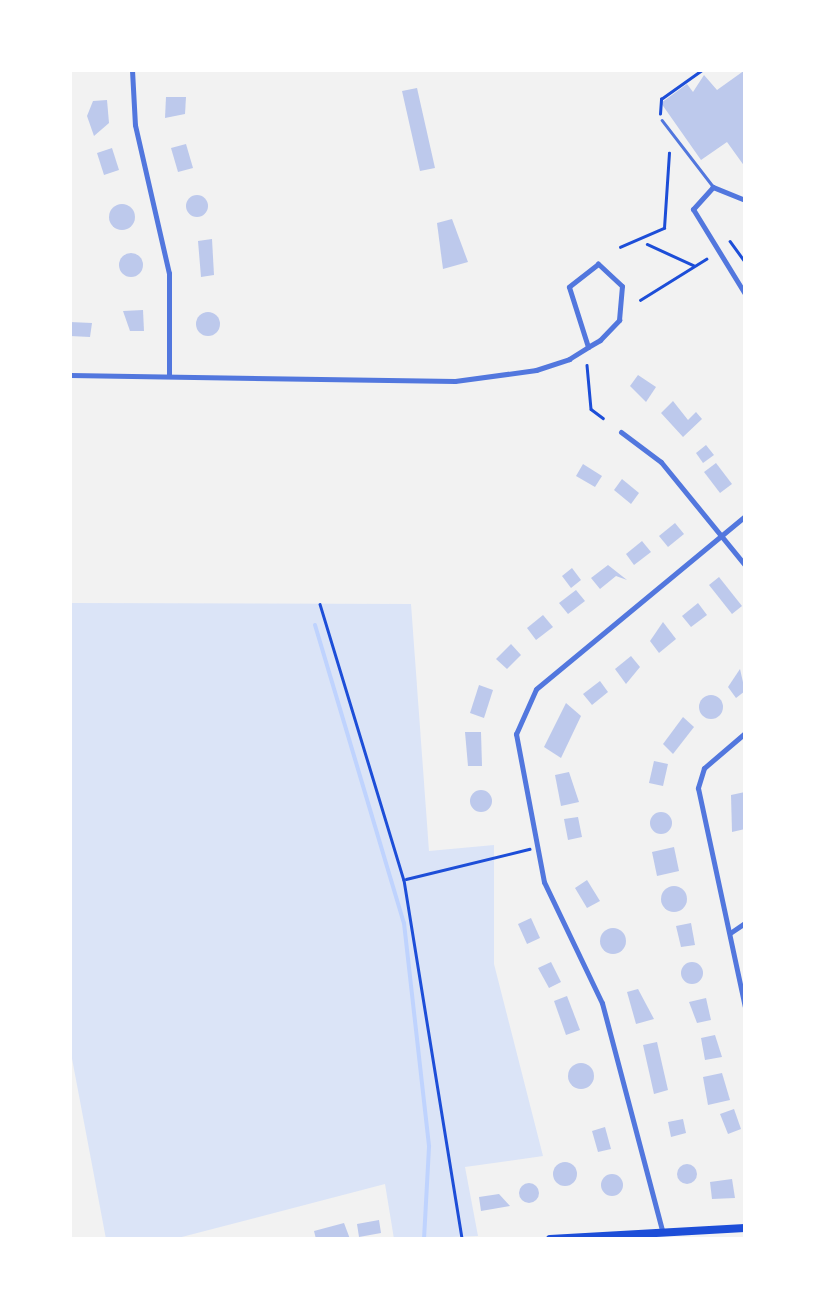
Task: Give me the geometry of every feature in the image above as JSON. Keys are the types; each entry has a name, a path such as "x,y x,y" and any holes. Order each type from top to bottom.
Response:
{"main road":[{"path":"550,1239 745,1228"}],"street":[{"path":"132,70 135,126 169,274 168,376"},
{"path":"745,200 713,187 695,202 694,224 745,294"},
{"path":"70,375 482,380 588,348 626,303 617,277 598,264 570,287 588,348"},
{"path":"621,432 661,462 745,565"},
{"path":"662,1230 602,1003 535,848 516,744 528,698 745,516"},
{"path":"745,734 698,782 745,1007"},
{"path":"730,933 745,923"}],"lane":[{"path":"662,120 713,187"}],"path":[{"path":"662,120 661,99 702,70"},
{"path":"620,247 646,242 665,223 661,167 670,153"},
{"path":"646,242 694,265"},
{"path":"730,242 745,262"},
{"path":"740,255 745,251"},
{"path":"640,300 706,259"},
{"path":"587,365 591,408 602,418"},
{"path":"320,604 404,880 462,1239"},
{"path":"404,880 535,848"}],"shaded area":[{"path":"70,603 411,604 429,851 494,845 494,964 543,1156 465,1167 478,1236 394,1239 385,1184 174,1239 106,1239 70,1048"}],"building":[{"path":"745,70 745,167 727,142 701,160 661,103 687,84 693,92 704,75 717,90"},
{"path":"417,88 435,168 420,171 402,91"},
{"path":"166,97 186,97 185,114 165,118"},
{"path":"107,100 109,123 94,136 87,116 93,101"},
{"path":"186,144 193,168 178,172 171,148"},
{"path":"112,148 119,170 104,175 97,153"},
{"path":"197,195 205,198 205,214 197,217 189,214 186,206 189,198"},
{"path":"122,204 131,208 135,217 131,226 122,230 113,226 109,217 113,208"},
{"path":"452,219 468,262 443,269 437,223"},
{"path":"212,239 214,275 201,277 198,241"},
{"path":"131,253 143,265 131,277 119,265"},
{"path":"143,310 144,331 130,331 123,311"},
{"path":"208,312 220,324 208,336 196,324"},
{"path":"70,322 92,323 90,337 70,336"},
{"path":"638,375 656,387 646,402 630,386"},
{"path":"673,401 688,420 696,412 702,419 683,437 661,413"},
{"path":"706,445 714,455 703,463 696,453"},
{"path":"716,463 732,484 720,493 704,472"},
{"path":"583,464 602,476 595,487 576,476"},
{"path":"622,479 639,493 631,504 614,490"},
{"path":"675,523 684,534 668,547 659,536"},
{"path":"642,541 651,552 634,565 626,554"},
{"path":"608,565 627,580 616,576 600,589 591,578"},
{"path":"572,568 581,580 571,588 562,576"},
{"path":"719,577 742,606 732,614 709,585"},
{"path":"576,590 585,601 568,614 559,603"},
{"path":"698,603 707,615 691,627 682,616"},
{"path":"543,615 553,627 536,640 527,628"},
{"path":"663,622 676,639 659,653 650,641"},
{"path":"511,644 521,655 507,669 496,659"},
{"path":"631,656 640,667 626,684 615,669"},
{"path":"740,669 745,691 736,698 728,687"},
{"path":"600,681 608,692 592,705 583,694"},
{"path":"479,685 493,690 484,718 470,713"},
{"path":"711,695 723,707 711,719 699,707"},
{"path":"566,703 581,716 561,758 544,747"},
{"path":"683,717 694,727 673,754 663,744"},
{"path":"465,732 481,732 482,766 468,766"},
{"path":"654,761 668,764 663,786 649,783"},
{"path":"569,772 579,802 561,806 555,775"},
{"path":"481,790 489,793 489,809 481,812 473,809 470,801 473,793"},
{"path":"745,792 745,829 732,832 731,795"},
{"path":"661,812 669,815 669,831 661,834 653,831 650,823 653,815"},
{"path":"578,817 582,837 568,840 564,819"},
{"path":"674,847 679,871 657,876 652,852"},
{"path":"587,880 600,901 587,908 575,888"},
{"path":"674,886 683,890 687,899 683,908 674,912 665,908 661,899 665,890"},
{"path":"531,918 540,938 527,944 518,924"},
{"path":"691,923 695,945 681,947 676,926"},
{"path":"613,928 622,932 626,941 622,950 613,954 604,950 600,941 604,932"},
{"path":"551,962 561,982 549,988 538,968"},
{"path":"692,962 700,965 700,981 692,984 684,981 681,973 684,965"},
{"path":"638,989 654,1019 636,1024 627,992"},
{"path":"567,996 580,1030 566,1035 554,1001"},
{"path":"706,998 711,1020 697,1023 689,1002"},
{"path":"715,1035 722,1057 705,1060 701,1038"},
{"path":"657,1042 668,1090 654,1094 643,1045"},
{"path":"581,1063 590,1067 594,1076 590,1085 581,1089 572,1085 568,1076 572,1067"},
{"path":"722,1073 730,1100 708,1105 703,1077"},
{"path":"734,1109 741,1129 728,1134 720,1114"},
{"path":"683,1119 686,1133 671,1137 668,1122"},
{"path":"605,1127 611,1149 598,1152 592,1131"},
{"path":"565,1162 577,1174 565,1186 553,1174"},
{"path":"687,1164 697,1174 687,1184 677,1174"},
{"path":"612,1174 620,1177 620,1193 612,1196 604,1193 601,1185 604,1177"},
{"path":"732,1179 735,1198 712,1199 710,1182"},
{"path":"525,1183 533,1183 539,1193 533,1203 525,1203 519,1197 519,1189"},
{"path":"499,1194 510,1206 481,1211 479,1197"},
{"path":"379,1220 381,1233 359,1237 357,1224"},
{"path":"344,1223 350,1239 316,1239 314,1231"}],"waterway":[{"path":"315,625 404,923 429,1147 424,1239"}]}
